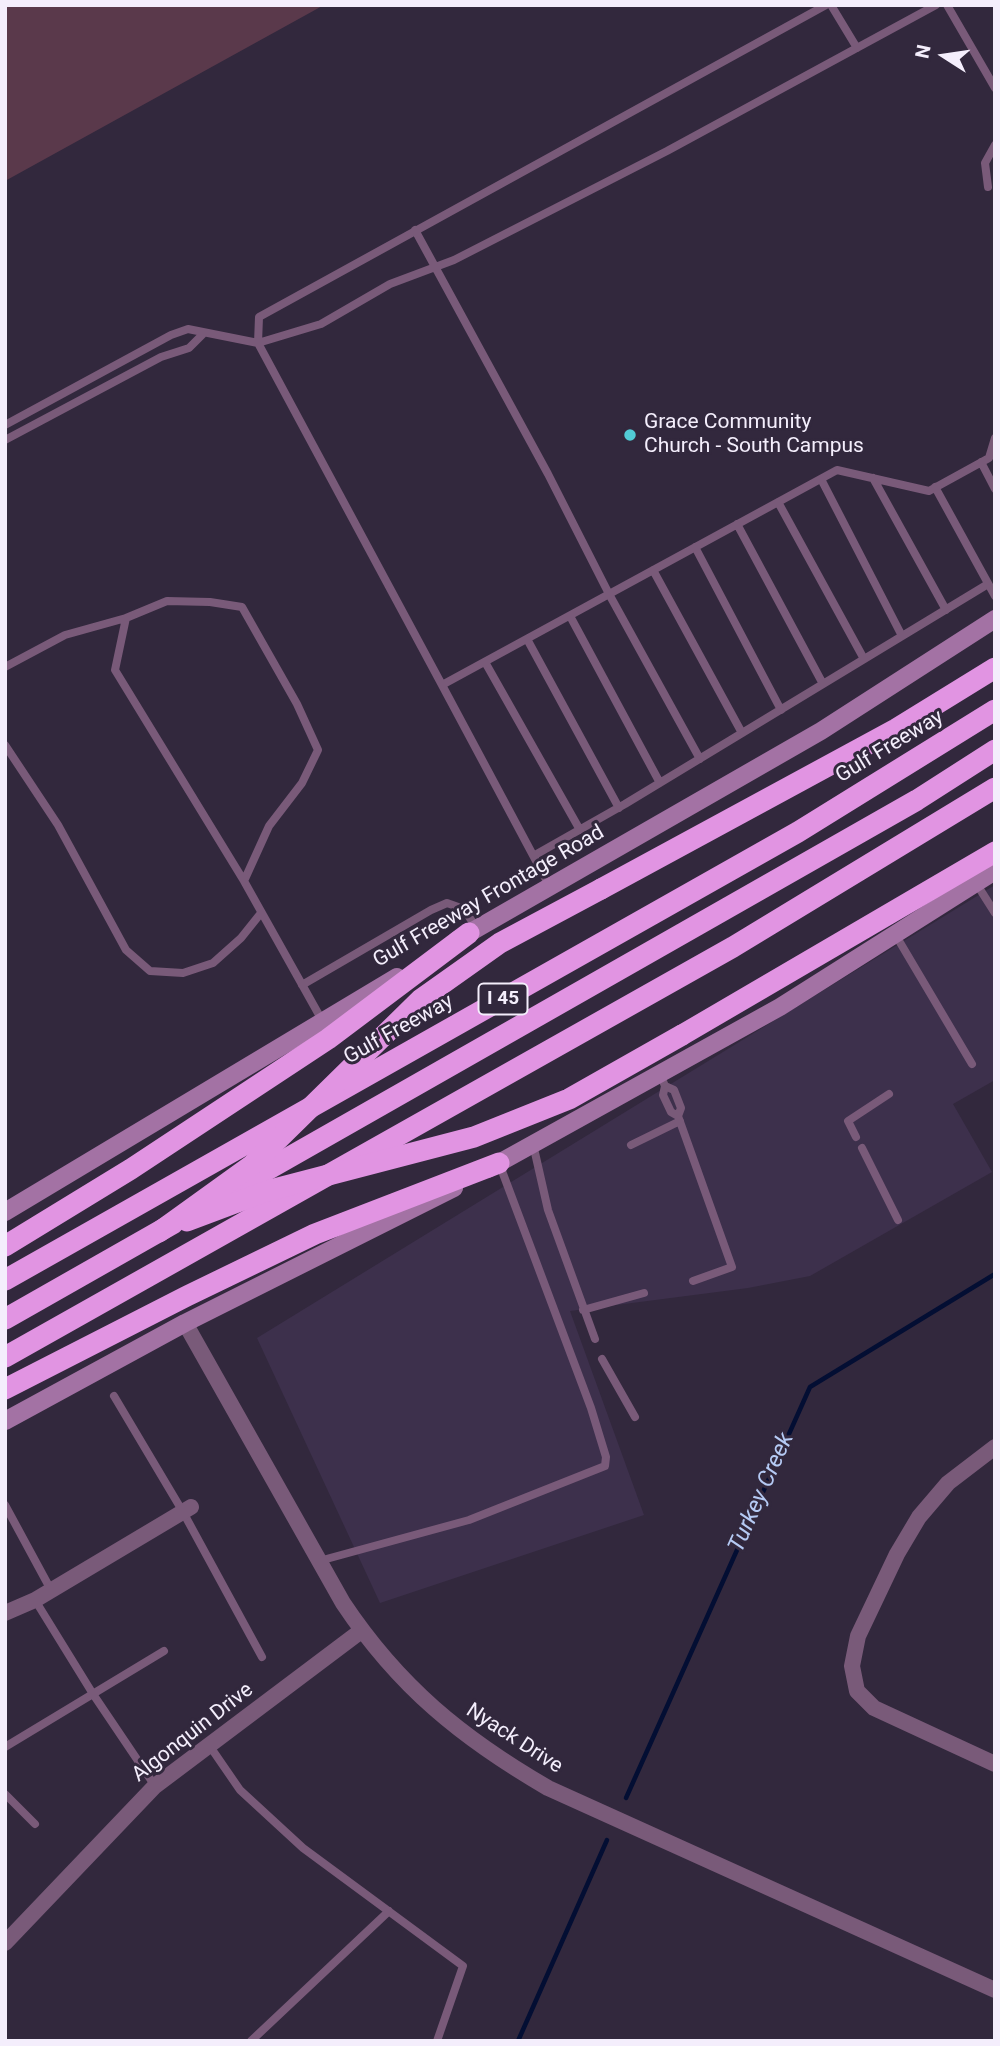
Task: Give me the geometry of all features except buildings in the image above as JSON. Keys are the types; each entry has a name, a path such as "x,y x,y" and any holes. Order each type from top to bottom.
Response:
{"highway":[{"path":"159,1232 252,1165 421,999 500,943 896,729 995,667"},
{"name":"Gulf Freeway","path":"5,1280 798,832 995,710"},
{"path":"5,1319 917,800 989,754"},
{"path":"5,1357 733,947 995,788"},
{"path":"159,1232 267,1191 474,1137 569,1099 995,852"},
{"path":"5,1246 131,1169 328,1039 473,931"},
{"path":"5,1389 315,1234 499,1163"}],"main road":[{"name":"Gulf Freeway Frontage Road","path":"5,1212 473,931 821,731 995,619"},
{"path":"5,1422 186,1323 422,1206 533,1144 663,1080 995,871"}],"street":[{"name":"Nyack Drive","path":"186,1323 361,1631 393,1669 444,1718 496,1758 548,1788 995,1990"},
{"path":"995,1447 948,1483 905,1538 858,1636 852,1667 855,1685 864,1700 882,1714 995,1764"},
{"path":"5,1613 35,1600 187,1509"},
{"name":"Algonquin Drive","path":"5,1943 156,1786 361,1631"}],"lane":[{"path":"550,887 258,343 259,317 829,5 857,48"},
{"path":"5,425 171,335 188,329 258,343 321,324 390,284 454,260 632,169 936,5"},
{"path":"947,5 995,88"},
{"path":"988,187 985,163 995,145"},
{"path":"415,230 700,759"},
{"path":"5,440 161,357 188,348 203,334"},
{"path":"442,685 837,470 929,491 989,458 995,438"},
{"path":"981,462 995,489"},
{"path":"873,478 946,610"},
{"path":"821,479 902,636"},
{"path":"935,487 995,596"},
{"path":"778,502 864,659"},
{"path":"737,524 823,684"},
{"path":"695,547 781,709"},
{"path":"653,570 742,733"},
{"path":"535,855 660,783 988,584"},
{"path":"5,667 65,635 126,618 167,601 211,601 242,607 298,704 318,750 302,783 269,826 244,881"},
{"path":"570,616 660,783"},
{"path":"126,618 115,670 244,881 323,1022"},
{"path":"527,639 619,807"},
{"path":"485,662 580,830"},
{"path":"5,745 58,825 125,950 150,971 183,974 213,963 241,938 261,913"},
{"path":"976,883 995,913"},
{"path":"302,985 447,903 464,909 473,931"},
{"path":"894,934 972,1064"},
{"path":"663,1080 663,1095 671,1112 679,1119 732,1267 693,1281"},
{"path":"856,1137 848,1121 889,1094"},
{"path":"631,1146 679,1119"},
{"path":"533,1144 548,1210 595,1339"},
{"path":"862,1148 898,1220"},
{"path":"319,1561 468,1520 605,1466 606,1457 591,1408 499,1163"},
{"path":"583,1310 644,1293"},
{"path":"602,1359 635,1417"},
{"path":"114,1396 187,1509 262,1657"},
{"path":"5,1505 51,1590"},
{"path":"35,1600 93,1694 156,1786"},
{"path":"5,1747 164,1651"},
{"path":"209,1745 240,1790 303,1848 463,1966 437,2041"},
{"path":"5,1794 36,1824"},
{"path":"251,2041 389,1911"}],"shaded area":[{"path":"5,5 324,5 5,181"},
{"path":"995,885 995,1080 953,1104 992,1172 810,1276 748,1288 570,1311 644,1515 380,1603 257,1338"}],"waterway":[{"name":"Turkey Creek","path":"626,1798 810,1387 995,1274"},
{"name":"Turkey Creek","path":"518,2041 607,1840"}],"place":[{"name":"Grace Community Church - South Campus","path":"630,435"}]}
